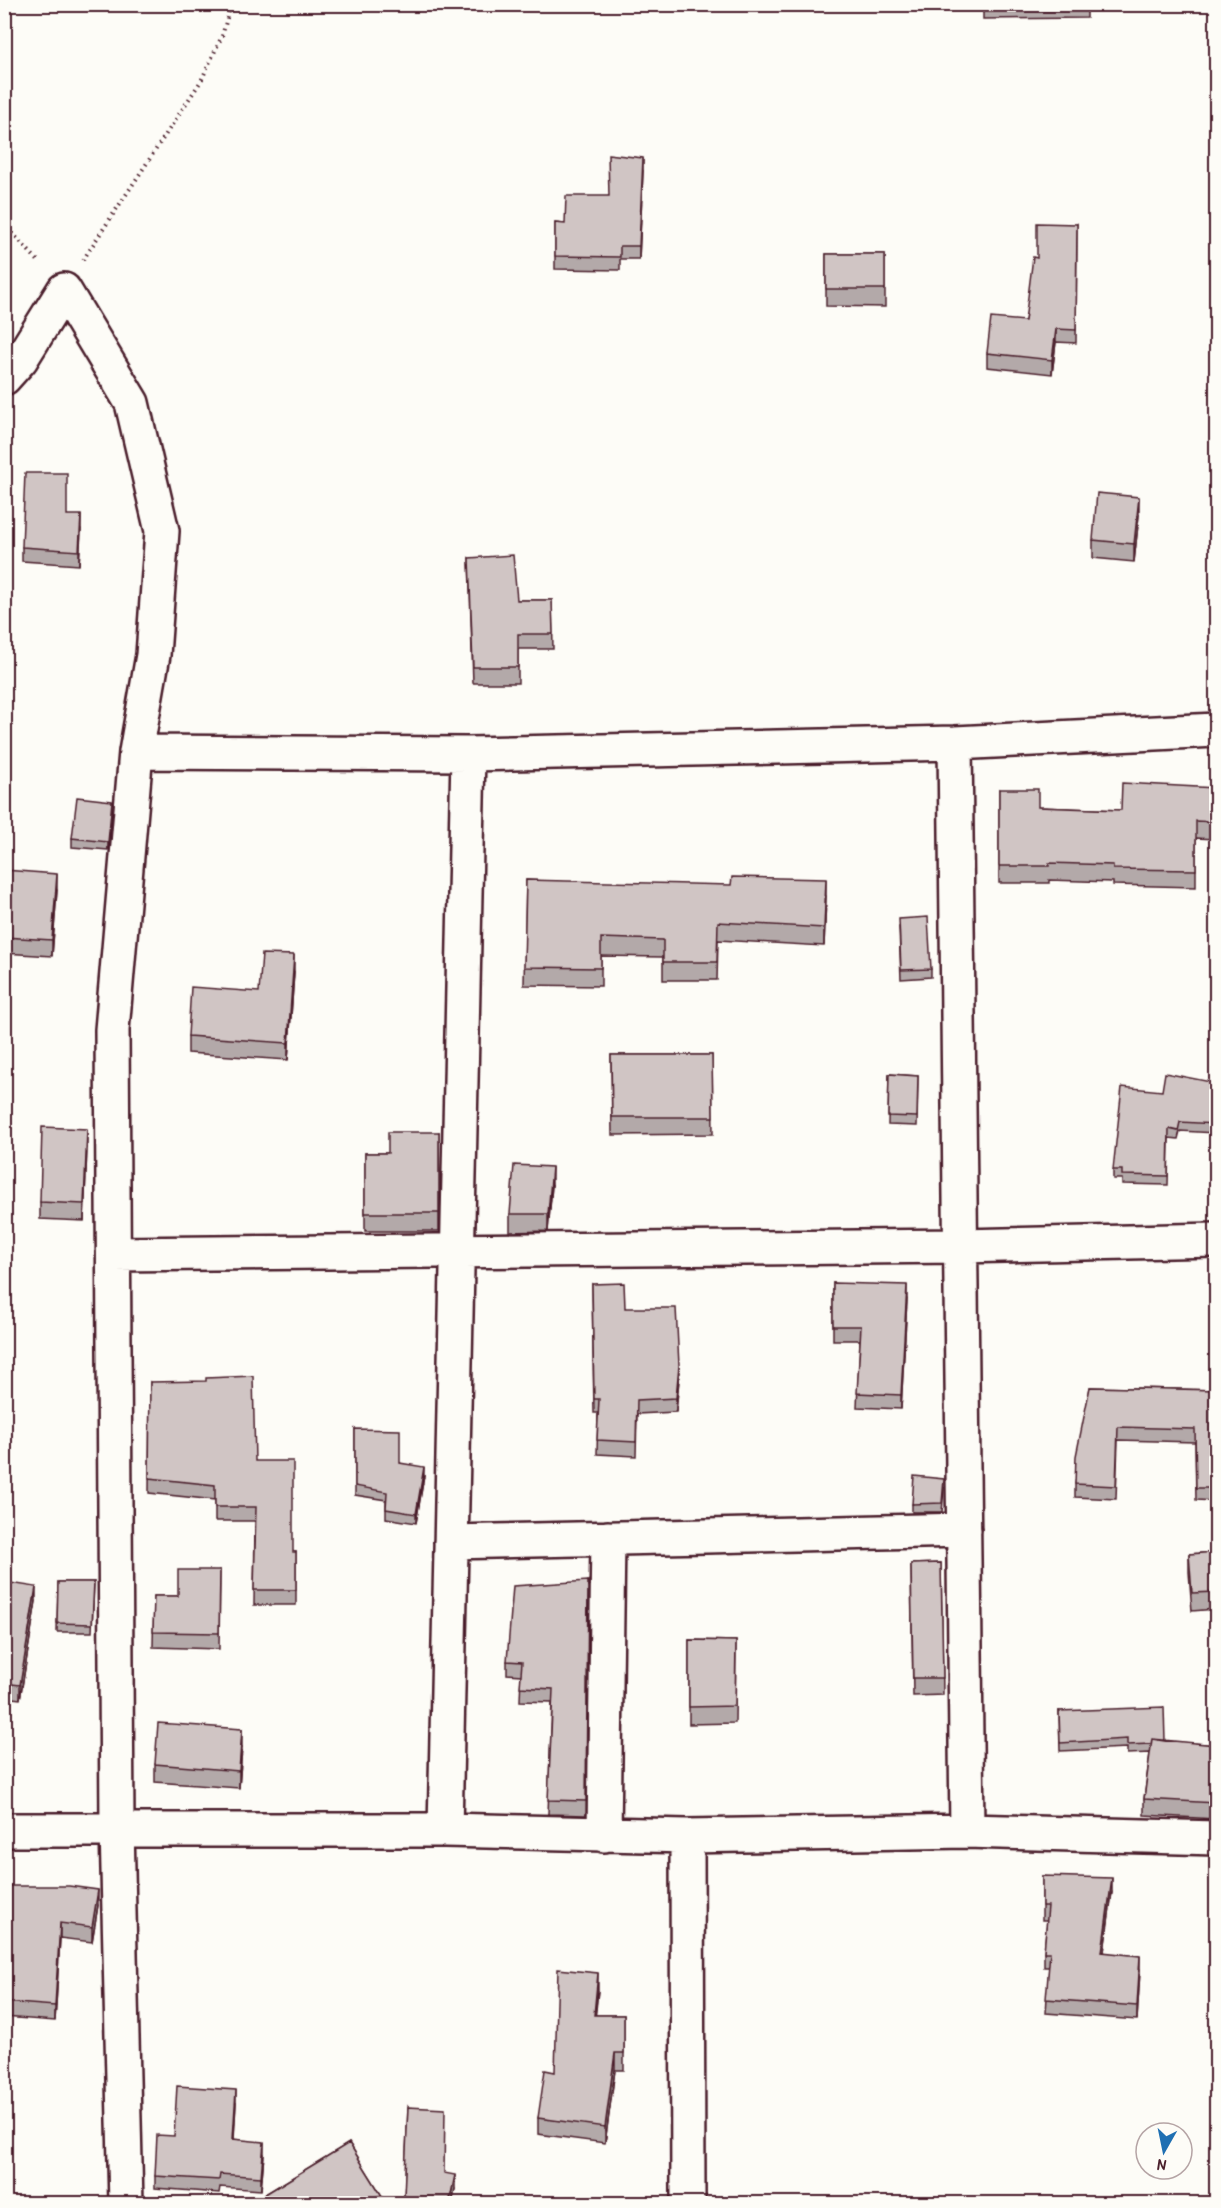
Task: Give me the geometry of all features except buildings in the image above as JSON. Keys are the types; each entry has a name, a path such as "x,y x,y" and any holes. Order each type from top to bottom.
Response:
{"street":[{"path":"4,378 21,359 64,290 132,403 162,531 153,655 136,752 112,1030 117,1828 126,2204"},
{"path":"136,752 468,754 955,743 1216,730"},
{"path":"955,743 967,1831"},
{"path":"445,1830 468,754"},
{"path":"114,1254 961,1246 1216,1240"},
{"path":"451,1542 964,1530"},
{"path":"604,1835 608,1538"},
{"path":"4,1830 117,1828 445,1830 687,1836 967,1831 1216,1838"},
{"path":"687,1836 688,2204"}],"path":[{"path":"4,224 64,290 201,81 222,36 231,4"}]}
